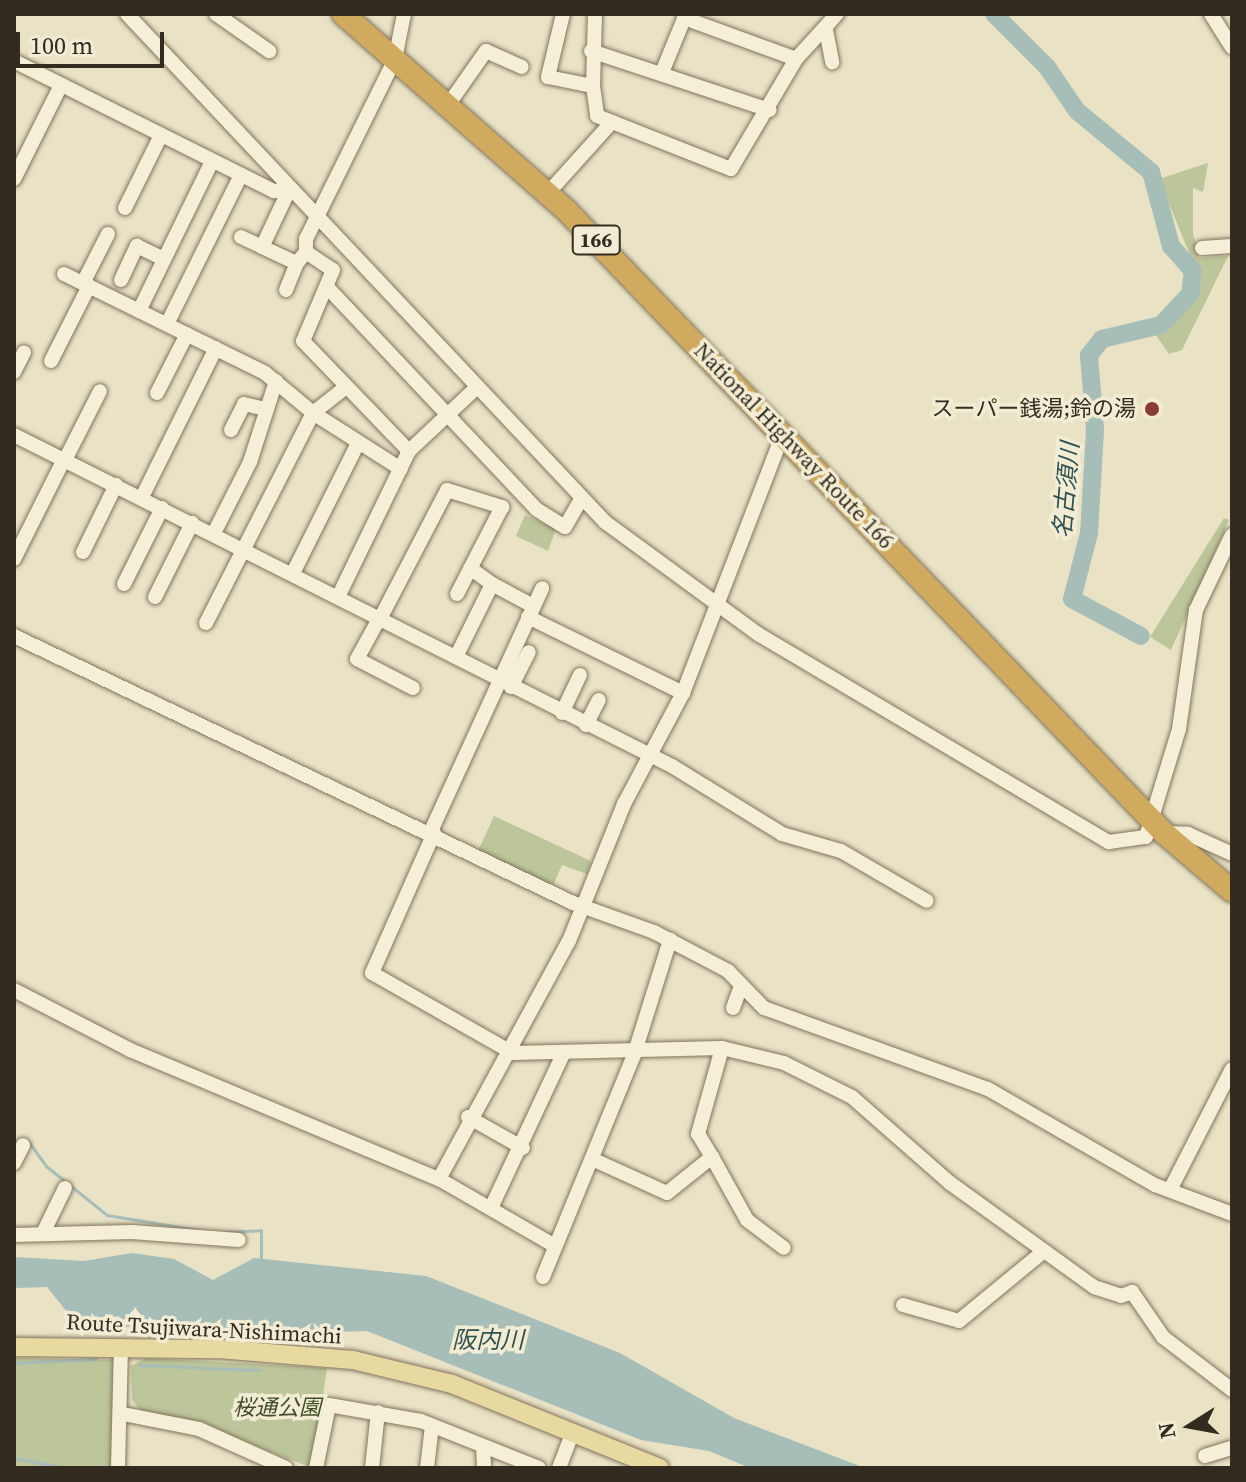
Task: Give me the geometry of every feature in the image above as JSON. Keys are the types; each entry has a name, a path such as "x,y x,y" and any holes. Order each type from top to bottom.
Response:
{"highway":[{"name":"National Highway Route 166","path":"343,14 548,193 781,439 1157,824 1232,891"}],"main road":[{"name":"Route Tsujiwara-Nishimachi","path":"14,1347 121,1346 353,1360 452,1384 660,1468"}],"street":[{"path":"127,14 581,499 716,605 1098,836 1137,842 1157,824 1179,729 1196,610 1232,535"},
{"path":"216,14 269,51"},
{"path":"286,290 316,219 395,59 404,14"},
{"path":"563,14 548,77 593,86"},
{"path":"595,14 591,51 597,116 731,169 769,110 796,59 826,30 835,15"},
{"path":"1211,14 1232,47"},
{"path":"663,70 685,16 796,59"},
{"path":"826,30 832,62"},
{"path":"448,105 486,51 522,67"},
{"path":"591,51 663,70 769,110"},
{"path":"14,61 241,175 289,190"},
{"path":"14,179 61,85"},
{"path":"548,193 612,122"},
{"path":"125,208 161,135"},
{"path":"139,311 212,161"},
{"path":"167,324 241,175"},
{"path":"262,247 289,190"},
{"path":"51,361 108,234"},
{"path":"241,237 333,270 328,288 303,341 409,451"},
{"path":"121,280 137,246 164,259"},
{"path":"1202,248 1232,246"},
{"path":"64,274 216,348 276,381 313,413 401,469"},
{"path":"328,288 536,509 565,527 581,499"},
{"path":"157,393 187,334"},
{"path":"142,497 216,348"},
{"path":"14,372 24,352"},
{"path":"214,533 250,462 276,381"},
{"path":"206,623 313,413 346,387"},
{"path":"339,595 409,451 475,389"},
{"path":"14,559 100,391"},
{"path":"231,430 244,404 265,409"},
{"path":"14,435 339,595 504,684 648,755 765,818 782,834 841,851 927,901"},
{"path":"439,1179 468,1117 584,905 648,755 683,693 781,439"},
{"path":"293,573 358,443"},
{"path":"83,552 116,485"},
{"path":"413,688 357,659 447,490 502,507 457,594"},
{"path":"124,584 162,508"},
{"path":"155,597 192,523"},
{"path":"470,568 531,612 683,693"},
{"path":"456,657 492,584"},
{"path":"542,588 504,684 433,832 372,973 509,1046 513,1053 634,1055 722,1048 784,1063 852,1097 950,1183 1094,1287 1121,1296 1132,1292 1163,1337 1232,1390"},
{"path":"14,636 584,905 670,940 728,971 741,986 793,1021 988,1089 1155,1185 1172,1186 1232,1214"},
{"path":"504,684 529,652"},
{"path":"562,713 580,675"},
{"path":"586,725 599,700"},
{"path":"1157,824 1232,854"},
{"path":"543,1277 634,1055 670,940"},
{"path":"733,1008 741,986"},
{"path":"14,990 130,1050 439,1179 555,1246"},
{"path":"722,1048 698,1134 747,1220 784,1248"},
{"path":"491,1208 523,1148 564,1052"},
{"path":"1172,1186 1232,1069"},
{"path":"468,1117 523,1148"},
{"path":"14,1163 23,1145"},
{"path":"592,1159 667,1193 712,1157"},
{"path":"43,1233 65,1188"},
{"path":"14,1235 43,1233 239,1240"},
{"path":"903,1305 959,1321 1044,1251"},
{"path":"118,1468 123,1414 121,1346"},
{"path":"316,1468 329,1405 378,1412 432,1426 539,1468"},
{"path":"372,1468 378,1412"},
{"path":"123,1414 199,1429 286,1468"},
{"path":"427,1468 432,1426"},
{"path":"559,1468 573,1432"},
{"path":"483,1446 484,1468"},
{"path":"1205,1456 1232,1448"}],"green space":[{"path":"1208,163 1203,192 1193,188 1193,233 1199,258 1228,256 1182,350 1169,354 1155,334 1193,301 1201,282 1159,179"},
{"path":"525,515 556,529 548,551 516,536"},
{"path":"1224,518 1229,520 1171,650 1150,637"},
{"path":"494,816 591,861 587,874 562,865 552,888 477,853"},
{"path":"14,1358 113,1360 111,1468 14,1468"},
{"name":"桜通公園","path":"146,1358 327,1368 312,1468 203,1425 140,1410 132,1400 131,1366"}],"water":[{"name":"阪内川","path":"132,1253 174,1259 213,1280 254,1258 426,1276 620,1353 734,1418 865,1468 750,1468 709,1451 641,1440 367,1331 242,1335 76,1323 47,1287 14,1288 14,1257 84,1261"}],"waterway":[{"name":"名古須川","path":"994,14 1047,67 1077,111 1151,172 1171,246 1193,271 1190,294 1161,325 1102,339 1089,355 1095,430 1089,533 1072,599 1141,636"},
{"path":"28,1141 46,1166 107,1215 198,1230"},
{"path":"226,1232 261,1230 261,1258"},
{"path":"14,1363 96,1359"},
{"path":"139,1365 260,1370"},
{"path":"14,1458 66,1468"}],"place":[{"name":"スーパー銭湯;鈴の湯","path":"1152,409"}]}
